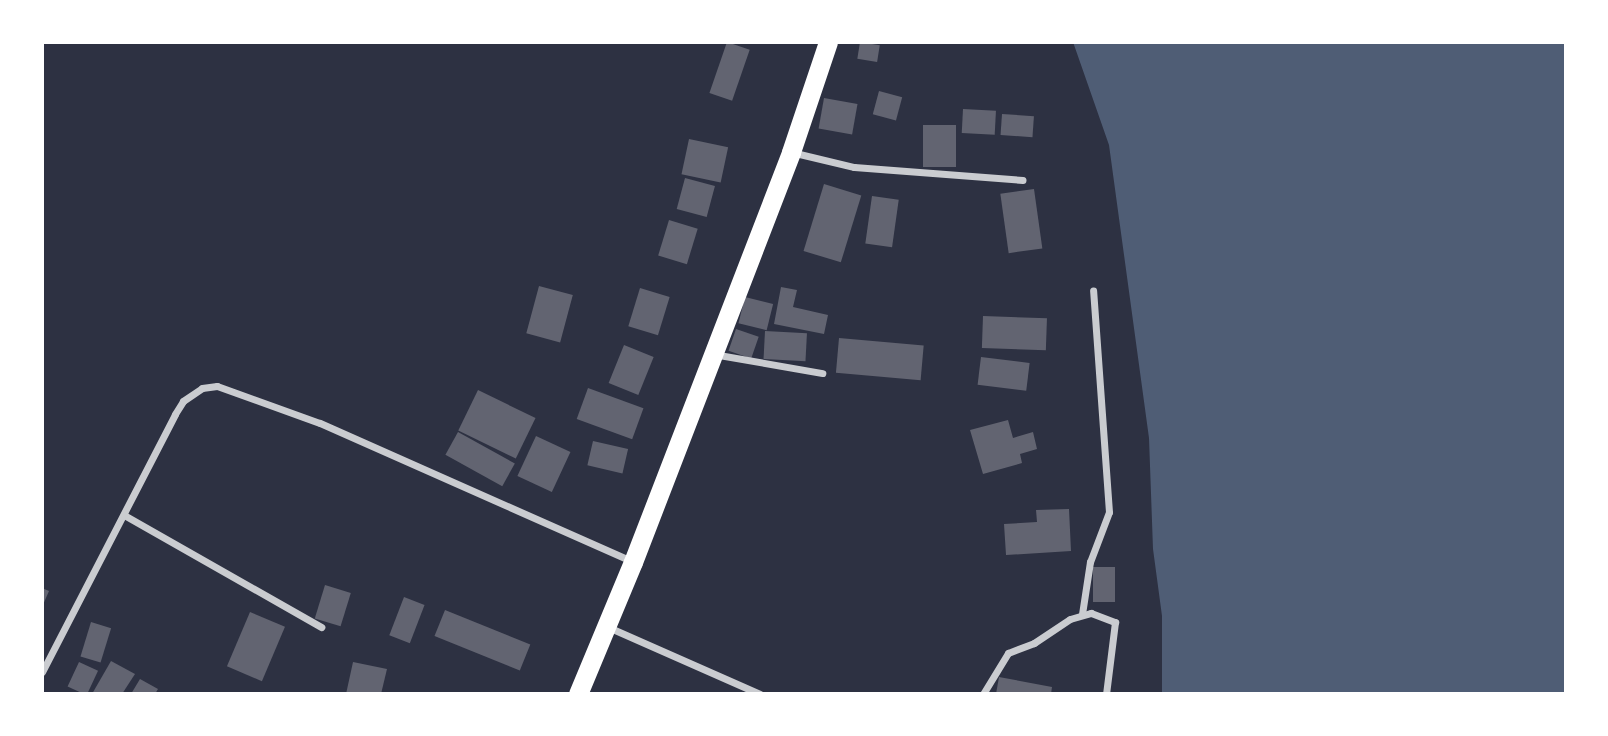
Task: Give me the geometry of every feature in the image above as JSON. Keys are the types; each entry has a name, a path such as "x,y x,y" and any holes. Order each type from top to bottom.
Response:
{"highway":[{"path":"578,694 608,627 791,152 828,42"}],"street":[{"path":"791,152 854,167 1022,180"},
{"path":"1082,614 1090,562 1109,512 1093,291"},
{"path":"713,354 822,373"},
{"path":"42,672 183,401 202,388 217,386 320,423 633,562"},
{"path":"124,515 321,628"},
{"path":"983,694 1008,653 1082,614 1107,616 1115,622 1106,694"},
{"path":"608,627 760,694"}],"water":[{"path":"1073,42 1566,42 1566,694 1162,694 1162,616 1153,549 1149,438 1109,145"}],"building":[{"path":"727,42 750,50 732,101 709,93"},
{"path":"860,42 880,45 877,62 857,59"},
{"path":"879,91 902,97 896,120 873,114"},
{"path":"824,98 857,104 852,134 819,129"},
{"path":"963,109 996,111 995,135 962,133"},
{"path":"1002,114 1034,116 1032,137 1001,135"},
{"path":"923,125 956,125 956,167 923,167"},
{"path":"689,139 728,147 721,183 682,174"},
{"path":"685,178 715,186 707,217 677,209"},
{"path":"824,184 861,195 841,262 804,251"},
{"path":"1034,189 1042,248 1009,253 1000,194"},
{"path":"872,196 899,200 892,247 865,244"},
{"path":"669,220 698,229 687,264 658,255"},
{"path":"539,286 573,295 560,342 526,333"},
{"path":"781,287 797,290 793,307 828,315 824,334 774,324"},
{"path":"640,288 670,297 658,335 628,326"},
{"path":"745,297 773,304 767,330 738,323"},
{"path":"983,316 1047,318 1046,350 982,348"},
{"path":"736,329 759,337 751,359 729,351"},
{"path":"765,331 807,333 805,361 764,359"},
{"path":"839,338 924,345 921,380 836,373"},
{"path":"624,345 654,357 638,395 609,383"},
{"path":"981,357 1030,363 1026,391 978,385"},
{"path":"588,388 643,408 632,439 577,419"},
{"path":"478,390 536,418 516,459 458,430"},
{"path":"1008,420 1013,438 1033,432 1037,449 1020,454 1022,463 983,474 970,430"},
{"path":"458,432 515,464 502,486 445,455"},
{"path":"536,436 570,452 552,492 517,476"},
{"path":"593,441 628,449 622,473 587,465"},
{"path":"1069,509 1071,551 1006,555 1004,524 1037,522 1036,510"},
{"path":"1093,567 1115,567 1115,602 1093,602"},
{"path":"325,585 351,593 341,626 315,618"},
{"path":"42,588 49,591 42,607"},
{"path":"404,597 425,605 410,643 389,635"},
{"path":"445,610 530,644 520,670 435,636"},
{"path":"250,612 285,627 262,681 227,666"},
{"path":"91,622 111,628 101,663 80,656"},
{"path":"111,661 135,674 122,694 92,694"},
{"path":"79,662 98,671 87,694 68,686"},
{"path":"353,662 387,669 381,694 346,694"},
{"path":"999,677 1052,687 1051,694 996,694"},
{"path":"140,679 158,689 155,694 131,694"}]}
